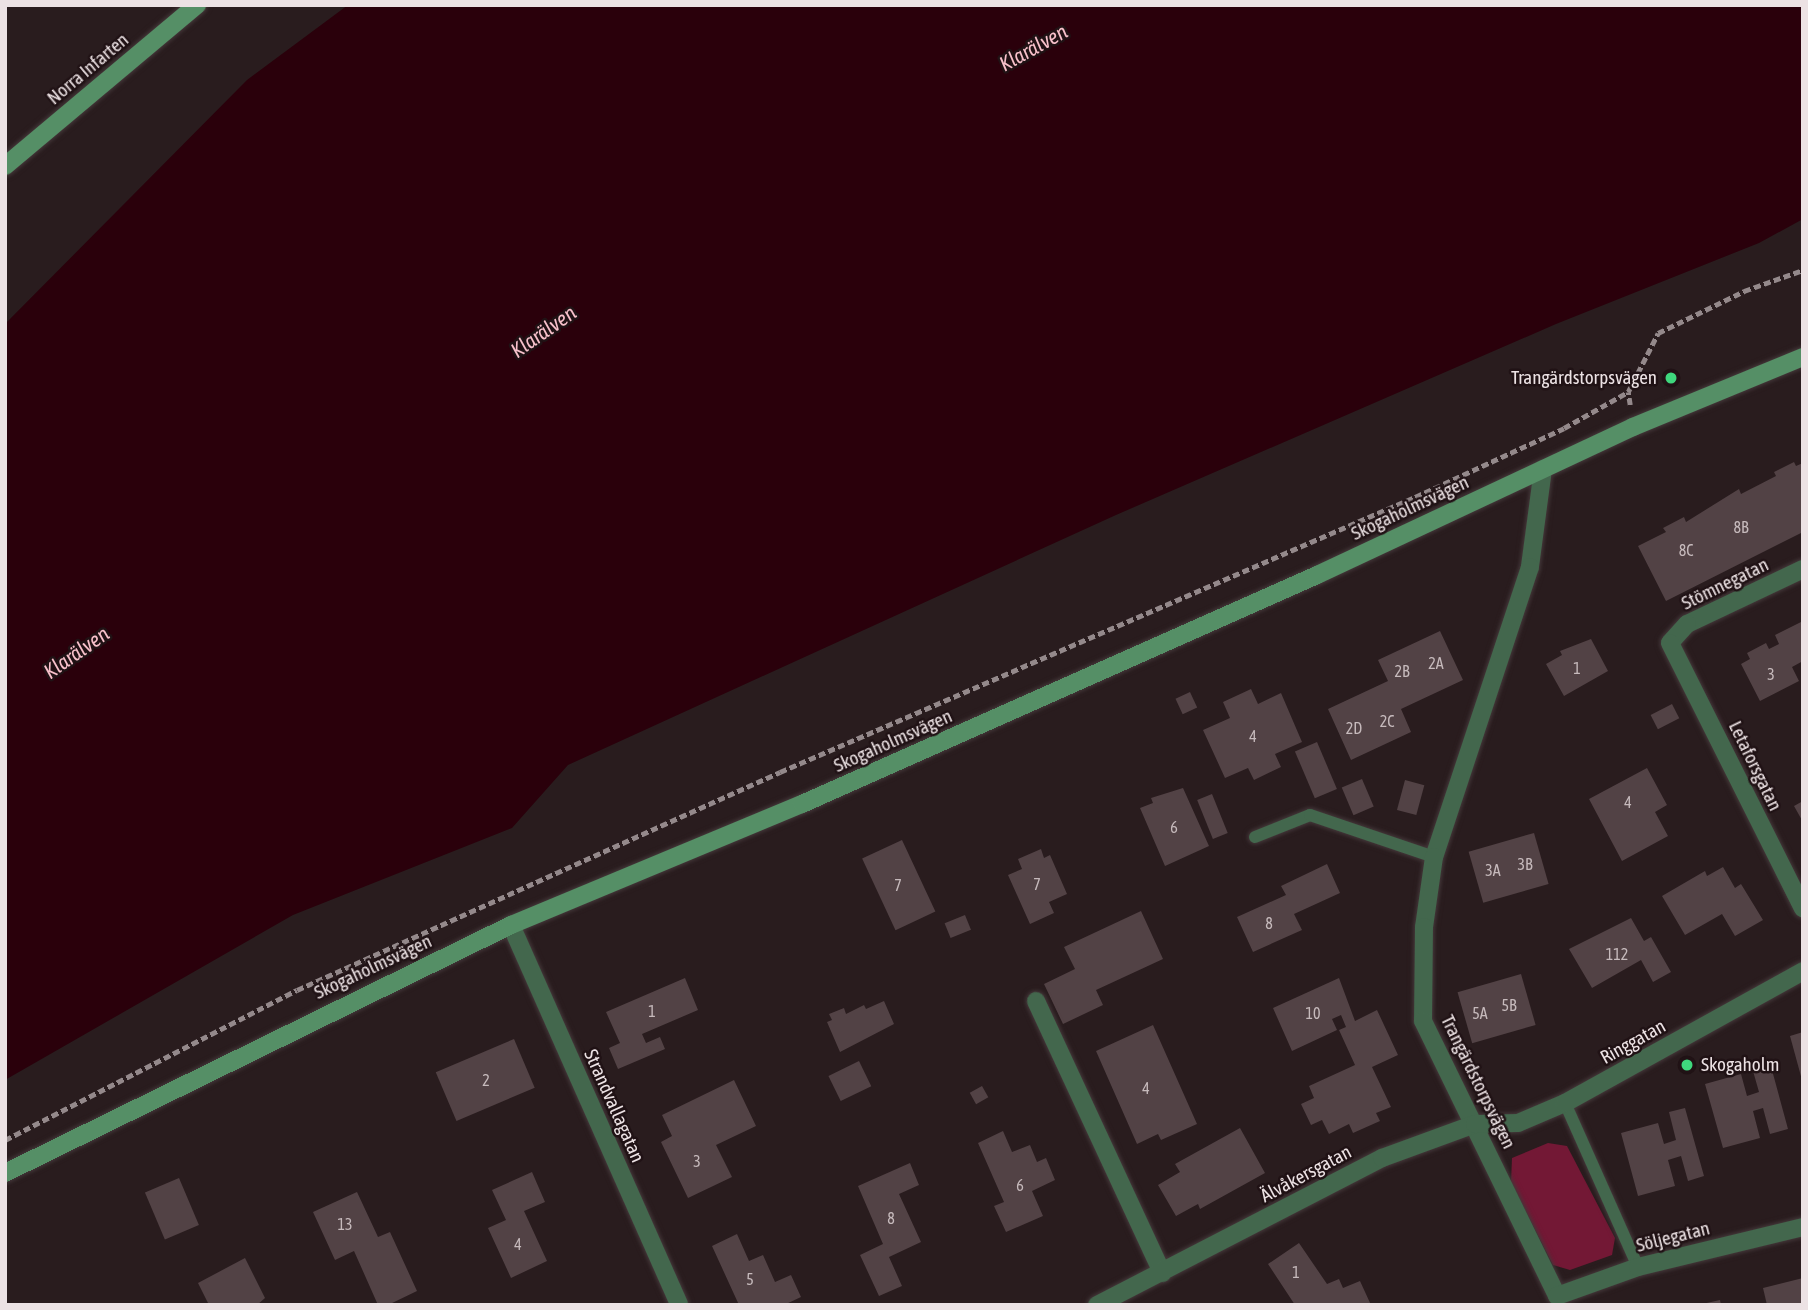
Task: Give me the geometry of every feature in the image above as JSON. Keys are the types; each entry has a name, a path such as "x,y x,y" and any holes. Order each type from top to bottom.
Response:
{"street":[{"name":"Norra Infarten","path":"5,166 197,5"},
{"name":"Skogaholmsvägen","path":"5,1173 511,925 802,804 1543,469 1803,357"},
{"name":"Trangärdstorpsvägen","path":"1543,469 1530,567 1433,857 1424,927 1423,1021 1557,1296"},
{"name":"Stömnegatan","path":"1670,643 1687,624 1803,569"},
{"name":"Letaforsgatan","path":"1670,643 1803,909"},
{"name":"Strandvallagatan","path":"511,925 679,1305"},
{"name":"Ringgatan","path":"1475,1124 1518,1123 1565,1103 1803,971"},
{"path":"1037,1002 1162,1273"},
{"name":"Älvåkersgatan","path":"1097,1305 1382,1158 1475,1124"},
{"name":"Söljegatan","path":"1557,1296 1639,1266 1803,1227"}],"lane":[{"path":"1255,837 1310,815 1433,857"},
{"path":"1565,1103 1639,1266"}],"path":[{"path":"5,1140 297,990 485,903 1564,428 1628,392 1658,333 1744,291 1803,270"}],"shaded area":[{"path":"1548,1143 1567,1146 1615,1238 1612,1255 1570,1270 1553,1265 1511,1182 1512,1158"}],"water":[{"name":"Klarälven","path":"348,5 1803,5 1803,219 1759,243 1556,324 1116,515 568,765 512,828 293,915 5,1080 5,324 247,80"}],"building":[{"path":"1794,462 1796,466 1803,463 1803,532 1666,601 1638,546 1666,532 1663,528 1684,517 1686,522 1739,489 1741,494 1776,476 1774,472"},
{"path":"1803,621 1803,661 1792,667 1799,681 1760,701 1741,664 1750,659 1747,653 1766,643 1769,649 1779,644 1775,635"},
{"path":"1440,631 1463,680 1401,709 1411,732 1351,760 1328,709 1388,681 1378,660"},
{"path":"1591,639 1608,671 1564,696 1546,664 1562,655 1560,651"},
{"path":"1251,689 1258,704 1281,693 1302,742 1275,754 1281,767 1254,780 1248,768 1225,778 1203,730 1230,718 1223,702"},
{"path":"1190,692 1197,707 1183,714 1175,699"},
{"path":"1672,704 1679,718 1658,729 1651,715"},
{"path":"1317,742 1337,789 1315,798 1295,751"},
{"path":"1647,768 1667,805 1655,812 1668,836 1622,861 1589,799"},
{"path":"1362,779 1374,807 1353,815 1342,788"},
{"path":"1405,780 1424,785 1416,815 1397,810"},
{"path":"1183,788 1209,846 1165,866 1140,808 1153,803 1151,798"},
{"path":"1212,794 1228,833 1213,839 1197,800"},
{"path":"1803,801 1803,822 1794,806"},
{"path":"1534,833 1549,884 1483,903 1469,852"},
{"path":"902,840 935,912 896,930 862,859"},
{"path":"1041,849 1044,858 1050,855 1067,894 1049,902 1054,913 1030,924 1008,875 1022,869 1018,859"},
{"path":"1327,864 1340,893 1294,914 1302,930 1253,952 1237,917 1286,895 1281,886"},
{"path":"1723,867 1735,888 1741,884 1763,920 1735,936 1722,914 1685,935 1662,896 1705,871 1707,876"},
{"path":"1141,911 1163,959 1096,990 1103,1005 1063,1024 1044,984 1075,969 1064,947"},
{"path":"965,915 971,930 951,938 945,923"},
{"path":"1631,918 1644,941 1651,937 1671,972 1653,982 1641,960 1592,988 1569,949"},
{"path":"1521,974 1536,1025 1472,1043 1458,992"},
{"path":"685,978 698,1010 642,1034 646,1043 660,1037 665,1049 618,1069 609,1048 620,1043 606,1012"},
{"path":"1339,978 1355,1021 1377,1010 1398,1055 1372,1067 1391,1107 1376,1113 1380,1121 1353,1133 1349,1124 1329,1134 1322,1120 1311,1125 1301,1104 1314,1098 1309,1086 1355,1065 1339,1030 1346,1027 1341,1015 1332,1019 1337,1030 1292,1051 1273,1008"},
{"path":"884,1001 894,1024 840,1052 827,1022 832,1020 829,1014 844,1008 846,1014 864,1005 866,1009"},
{"path":"1153,1025 1197,1124 1161,1140 1158,1134 1137,1144 1096,1051"},
{"path":"1803,1032 1803,1080 1802,1080 1790,1036"},
{"path":"514,1039 535,1088 456,1121 436,1072"},
{"path":"1769,1059 1788,1129 1770,1134 1763,1108 1753,1111 1760,1138 1723,1148 1705,1084 1741,1074 1747,1096 1759,1092 1751,1064"},
{"path":"859,1061 871,1086 841,1101 828,1076"},
{"path":"734,1080 756,1126 716,1145 732,1177 688,1198 661,1142 672,1136 662,1115"},
{"path":"982,1086 988,1097 976,1104 970,1093"},
{"path":"1685,1108 1704,1176 1688,1181 1681,1156 1668,1160 1675,1186 1638,1196 1621,1133 1658,1123 1664,1144 1676,1140 1669,1112"},
{"path":"1240,1128 1265,1173 1200,1209 1198,1204 1176,1216 1158,1185 1180,1172 1175,1164"},
{"path":"1003,1131 1012,1152 1030,1145 1037,1162 1046,1158 1055,1180 1032,1191 1043,1216 1006,1232 994,1206 1004,1202 978,1143"},
{"path":"910,1163 919,1185 899,1194 921,1242 889,1257 902,1286 879,1296 860,1255 883,1244 858,1186"},
{"path":"532,1172 545,1202 524,1211 547,1261 511,1278 488,1228 506,1220 492,1190"},
{"path":"179,1178 199,1225 165,1239 145,1192"},
{"path":"357,1192 378,1237 390,1232 417,1291 388,1305 378,1305 354,1251 335,1260 313,1212"},
{"path":"737,1234 749,1261 763,1255 775,1282 791,1275 801,1297 784,1305 739,1305 712,1246"},
{"path":"1299,1243 1327,1284 1339,1279 1343,1288 1360,1281 1371,1305 1295,1305 1268,1264"},
{"path":"245,1258 265,1298 257,1305 209,1305 198,1283"},
{"path":"1803,1278 1803,1305 1767,1305 1763,1288"},
{"path":"1720,1300 1721,1305 1702,1305 1702,1304"}],"place":[{"name":"Trangärdstorpsvägen","path":"1671,378"},
{"name":"Skogaholm","path":"1687,1065"}]}
